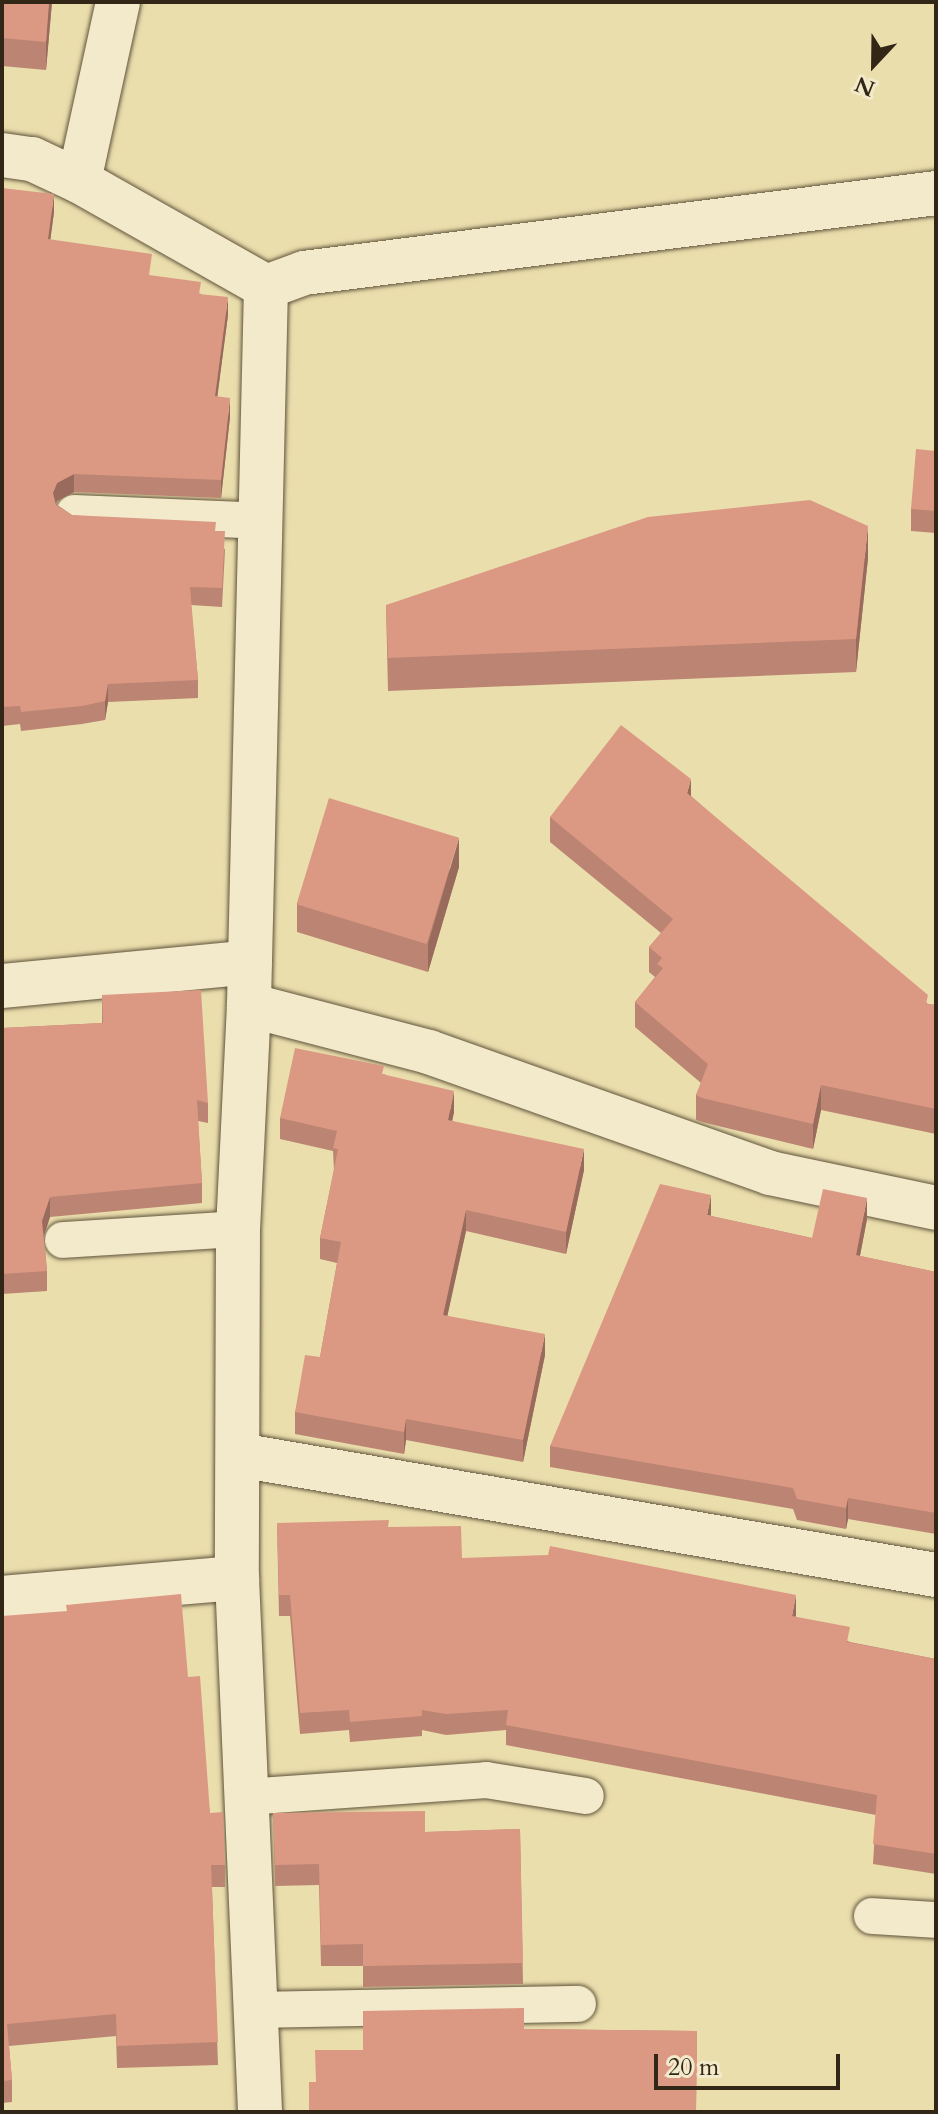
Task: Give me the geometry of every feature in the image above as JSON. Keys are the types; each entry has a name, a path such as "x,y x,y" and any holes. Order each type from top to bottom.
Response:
{"street":[{"path":"79,181 118,2"},
{"path":"2,155 32,159 79,181 266,287 304,273 936,193"},
{"path":"260,2112 259,2010 245,1797 237,1578 238,1229 249,1005 266,287"},
{"path":"2,986 250,962"},
{"path":"249,1005 429,1052 770,1173 936,1208"},
{"path":"239,1455 936,1575"},
{"path":"2,1598 237,1578"}],"lane":[{"path":"74,513 261,521"},
{"path":"63,1240 238,1229"},
{"path":"245,1797 486,1780 586,1796"},
{"path":"872,1916 936,1920"},
{"path":"259,2010 578,2004"}],"building":[{"path":"2,2 49,2 46,42 2,38"},
{"path":"2,188 54,194 48,239 152,254 149,275 201,282 199,294 228,297 215,396 230,398 221,480 74,474 57,483 53,493 56,505 72,515 216,522 215,531 225,531 222,588 190,587 198,680 108,684 105,701 82,706 21,712 20,706 2,707"},
{"path":"916,449 936,451 936,511 911,509"},
{"path":"810,500 868,526 856,639 388,658 386,605 648,517"},
{"path":"621,725 691,779 687,793 928,995 926,1004 936,1005 936,1109 821,1085 813,1124 696,1095 708,1064 635,1002 663,968 657,964 662,958 649,947 673,919 550,817"},
{"path":"329,798 459,838 427,944 297,904"},
{"path":"201,990 208,1103 197,1100 202,1183 50,1197 42,1221 47,1271 2,1274 2,1028 103,1023 102,995"},
{"path":"295,1048 384,1066 382,1074 454,1091 448,1120 584,1149 566,1232 466,1210 443,1315 545,1334 523,1440 406,1419 404,1432 295,1412 305,1355 320,1357 341,1242 320,1238 338,1149 333,1148 337,1131 280,1118"},
{"path":"660,1184 711,1195 707,1215 812,1238 823,1189 867,1198 856,1255 936,1272 936,1513 848,1498 846,1508 797,1499 793,1488 550,1446"},
{"path":"389,1520 388,1527 461,1526 462,1558 548,1555 550,1546 796,1595 792,1616 850,1627 847,1642 936,1659 936,1854 873,1844 877,1795 506,1725 508,1710 446,1714 422,1710 422,1716 350,1722 349,1710 300,1713 290,1595 279,1595 277,1523"},
{"path":"181,1594 188,1677 200,1676 210,1813 223,1812 225,1865 211,1865 218,2042 117,2046 116,2014 7,2024 12,2080 2,2081 2,1616 67,1611 66,1605"},
{"path":"425,1811 425,1832 520,1829 523,1963 363,1966 363,1944 321,1945 319,1864 275,1865 273,1813"},
{"path":"524,2008 524,2029 697,2031 696,2110 309,2112 309,2082 316,2082 315,2050 363,2050 363,2011"}]}
